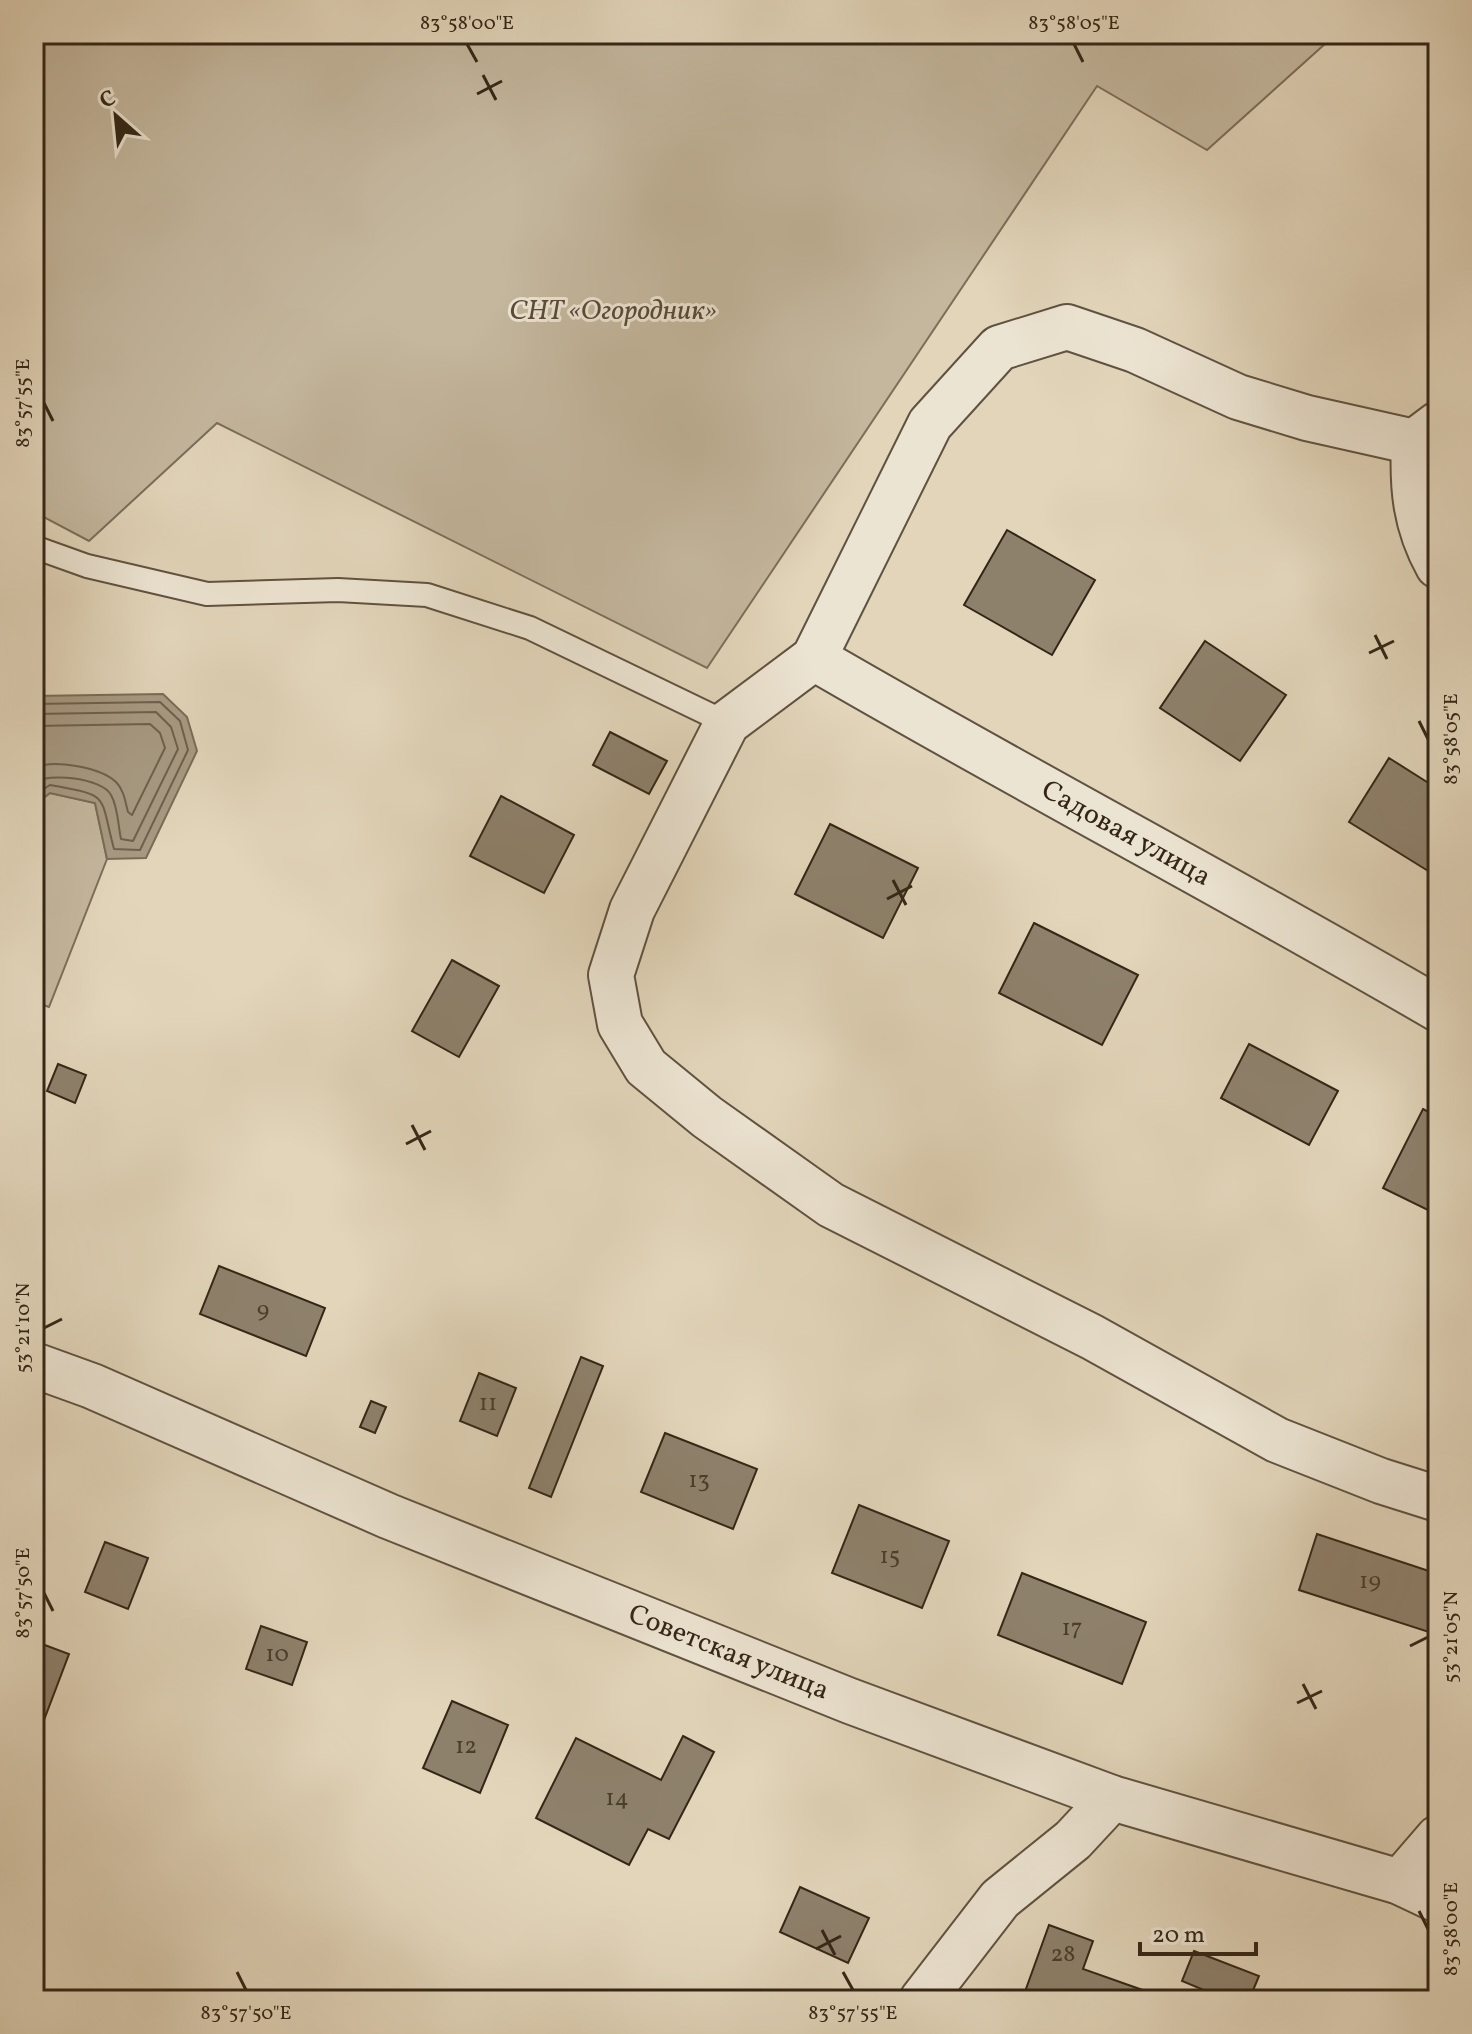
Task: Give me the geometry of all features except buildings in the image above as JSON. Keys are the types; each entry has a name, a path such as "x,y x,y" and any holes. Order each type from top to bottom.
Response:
{"street":[{"path":"1438,566 1417,519 1412,486 1426,433 1307,418 1238,397 1135,350 1067,327 999,348 930,424 814,658 727,723 632,910 611,975 620,1024 646,1067 707,1117 831,1205 1092,1337 1277,1440 1438,1499"},
{"name":"Садовая улица","path":"814,658 988,759 1260,906 1438,1009"},
{"name":"Советская улица","path":"34,1365 92,1386 403,1522 850,1701 1112,1798 1419,1891"},
{"path":"922,2000 1000,1899 1073,1840 1112,1798"},
{"path":"1419,1891 1438,1838"}],"lane":[{"path":"34,547 87,566 207,594 338,590 427,595 530,628 727,723"}],"green space":[{"name":"СНТ «Огородник»","path":"34,34 1336,34 1207,150 1097,86 707,668 217,423 89,541 34,512"},
{"path":"50,793 95,803 107,859 49,1007 34,1002 34,805"}],"water":[{"path":"163,694 187,717 197,751 146,858 107,859 95,803 50,793 34,805 34,696"}]}
